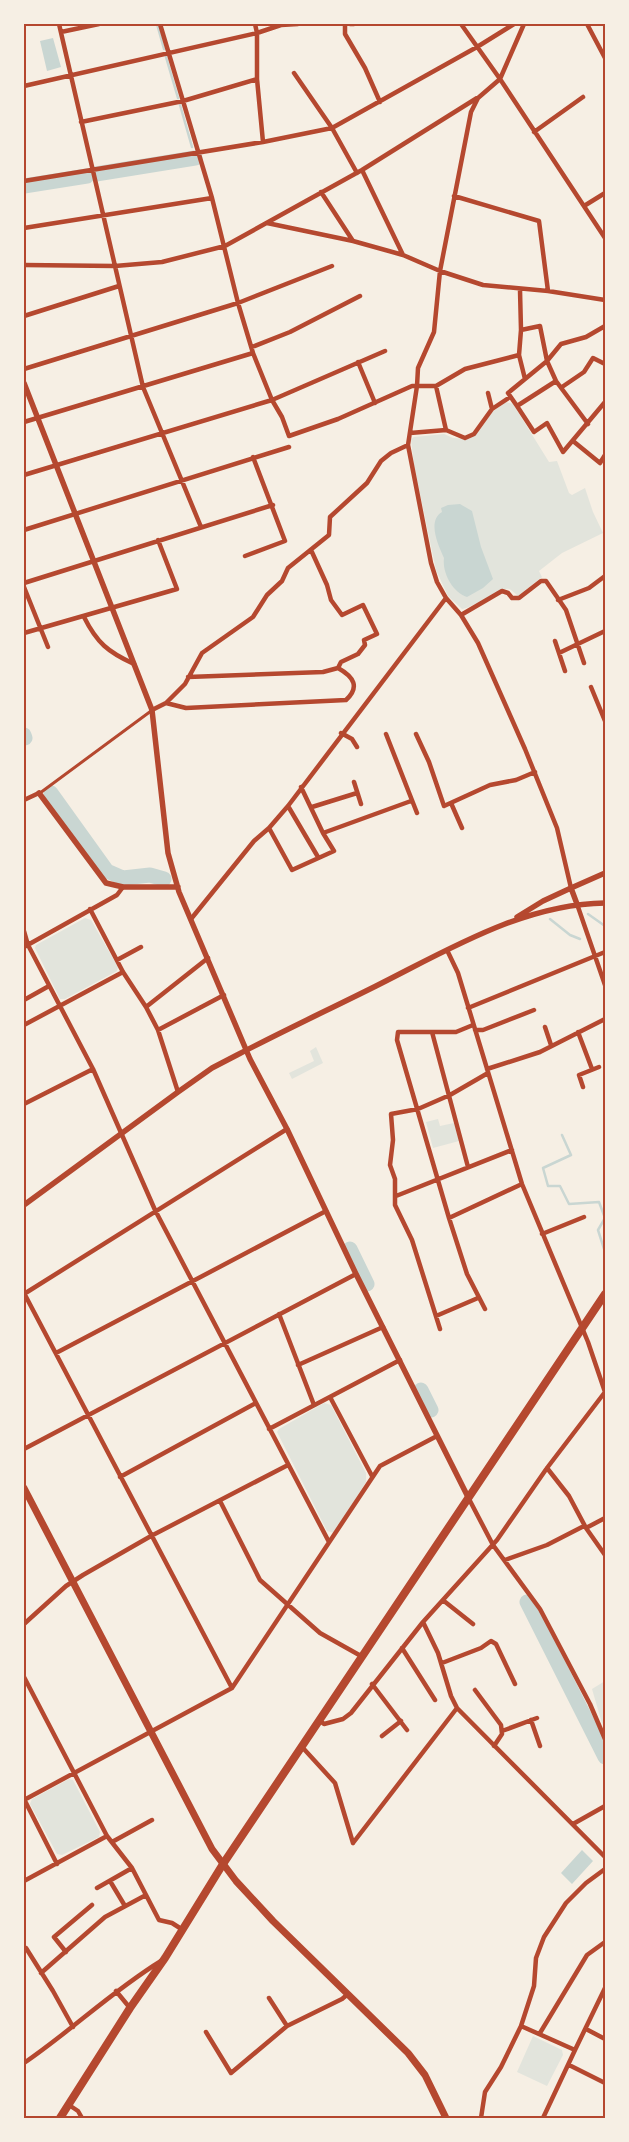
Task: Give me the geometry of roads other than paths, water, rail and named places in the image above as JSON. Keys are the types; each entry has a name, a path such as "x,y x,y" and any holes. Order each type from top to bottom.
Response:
{"highway":[{"path":"60,2118 130,2008 183,1930 223,1864 303,1748 361,1656 469,1499 605,1294"}],"main road":[{"path":"24,1488 212,1849 273,1921 408,2053 425,2075 446,2118"}],"street":[{"path":"58,24 142,387 202,527"},
{"path":"61,32 99,24"},
{"path":"160,24 212,198 238,303 252,350 289,436 375,403 412,386 436,386 465,369 519,355"},
{"path":"255,24 257,33 257,80 264,142"},
{"path":"24,86 257,33 280,25 298,24"},
{"path":"345,24 345,34 365,68 380,102"},
{"path":"461,24 605,238"},
{"path":"24,181 264,142 332,128 478,47 514,24"},
{"path":"24,265 114,266 162,262 225,246 359,171 478,98 500,80 524,24"},
{"path":"589,24 603,49 605,58"},
{"path":"294,73 359,171 403,255"},
{"path":"81,122 183,100 257,80"},
{"path":"534,132 583,97"},
{"path":"478,98 471,112 454,196 440,271 434,332 418,368 408,445 431,563 437,582 446,598 461,615 486,660 535,772 557,828 571,888 605,985"},
{"path":"322,192 353,242"},
{"path":"584,206 605,193"},
{"path":"454,196 538,221 548,291"},
{"path":"24,228 212,198"},
{"path":"267,223 403,255 440,271 483,285 520,290 548,291 605,300"},
{"path":"24,369 131,338 238,303 332,266"},
{"path":"24,316 119,286"},
{"path":"520,290 521,330 519,355 525,379"},
{"path":"24,422 142,387 252,350 360,296"},
{"path":"521,330 540,326 546,361 556,381 588,424"},
{"path":"605,326 586,337 561,344 546,361 508,393 534,432 547,423 563,452 605,402"},
{"path":"24,475 272,400 385,351"},
{"path":"562,387 584,372 593,358 605,364"},
{"path":"358,362 375,403"},
{"path":"517,406 556,381"},
{"path":"24,383 152,710 168,853 178,887 246,1050 287,1129 356,1274 469,1499 493,1545 540,1609 590,1704 605,1739"},
{"path":"436,386 446,430"},
{"path":"488,394 492,409"},
{"path":"410,433 446,430 465,438 474,434 492,409 510,397"},
{"path":"573,441 600,463 605,455"},
{"path":"24,800 39,793 152,710 166,703 185,684 202,653 253,617 267,595 282,581 288,568 329,535 330,516 366,483 381,461 391,453 408,445"},
{"path":"24,530 288,447"},
{"path":"245,556 285,541 273,505 253,457"},
{"path":"24,583 273,505"},
{"path":"24,634 177,589 158,540"},
{"path":"311,550 327,584 331,600 342,615 364,605 376,629 377,634 364,640 365,645 358,654 341,662 338,668"},
{"path":"558,600 589,588 605,576"},
{"path":"461,615 502,591 508,592 512,598 519,598 541,581 546,581 566,610 584,663"},
{"path":"24,587 48,647"},
{"path":"191,919 254,841 269,828 288,806 341,733 446,598"},
{"path":"84,616 93,635 113,654 134,664"},
{"path":"559,653 605,631"},
{"path":"555,641 565,671"},
{"path":"166,703 186,708 346,700 353,694 354,688 353,680 347,673 338,668 323,672 188,677"},
{"path":"591,687 605,722"},
{"path":"599,703 605,701"},
{"path":"341,733 352,740 357,747"},
{"path":"386,734 417,813"},
{"path":"416,734 429,762 444,806 490,785 516,780 535,772"},
{"path":"354,782 361,804"},
{"path":"269,828 292,870 334,851 323,833 301,787"},
{"path":"39,793 106,883 123,887 178,887"},
{"path":"312,807 357,793"},
{"path":"323,833 411,801"},
{"path":"451,803 462,828"},
{"path":"288,806 318,857"},
{"path":"24,1205 212,1068 447,950 511,921 543,901 605,873"},
{"path":"26,946 117,895 123,887"},
{"path":"511,921 577,904 605,903"},
{"path":"90,909 123,972 146,1007 158,1030 178,1092"},
{"path":"24,930 26,946 93,1069 156,1210 329,1542"},
{"path":"117,960 141,947"},
{"path":"320,1721 324,1724 343,1719 351,1713 372,1684 423,1622 493,1545 547,1468 605,1392 582,1328 522,1184 458,973 447,950"},
{"path":"468,1008 605,952"},
{"path":"146,1007 208,958"},
{"path":"24,1025 123,972"},
{"path":"24,1000 49,986"},
{"path":"158,1030 224,995"},
{"path":"485,1309 467,1274 437,1180 397,1040 398,1032 456,1032 474,1028 483,1030 534,1010"},
{"path":"440,1329 412,1240 395,1205 395,1179 390,1165 393,1140 391,1114 418,1109 450,1095 488,1071 540,1052 605,1019"},
{"path":"545,1027 552,1045"},
{"path":"432,1032 468,1167"},
{"path":"578,1032 592,1069"},
{"path":"583,1087 579,1075 600,1067"},
{"path":"24,1104 93,1069"},
{"path":"232,1688 150,1536 24,1293 287,1129"},
{"path":"396,1196 512,1150"},
{"path":"449,1218 522,1184"},
{"path":"56,1354 326,1211"},
{"path":"542,1234 584,1217"},
{"path":"24,1449 87,1414 356,1274"},
{"path":"436,1316 478,1298"},
{"path":"279,1314 314,1406"},
{"path":"298,1364 383,1327"},
{"path":"270,1429 400,1360"},
{"path":"330,1397 372,1476"},
{"path":"120,1477 256,1403"},
{"path":"57,1864 24,1799 232,1688 380,1466 437,1436"},
{"path":"24,1624 73,1581 150,1536 288,1465"},
{"path":"547,1468 569,1496 585,1527 605,1555"},
{"path":"220,1501 260,1580 287,1606 320,1632 361,1656"},
{"path":"505,1560 547,1545 605,1518"},
{"path":"444,1600 473,1624"},
{"path":"423,1622 442,1663 451,1696 457,1708 605,1858"},
{"path":"442,1663 481,1648 491,1641 496,1644 515,1684"},
{"path":"402,1648 436,1700"},
{"path":"24,1677 107,1836 132,1868 160,1920 183,1930"},
{"path":"372,1684 407,1730"},
{"path":"475,1690 501,1725 502,1734 494,1746"},
{"path":"303,1748 335,1783 353,1843 457,1708"},
{"path":"502,1731 537,1718"},
{"path":"531,1720 540,1746"},
{"path":"382,1736 401,1722"},
{"path":"573,1824 605,1806"},
{"path":"112,1842 152,1820"},
{"path":"24,1881 107,1836"},
{"path":"98,1888 132,1868"},
{"path":"481,2118 484,2092 501,2067 521,2026 534,1986 536,1958 544,1937 566,1903 586,1883 605,1869"},
{"path":"110,1881 125,1906"},
{"path":"41,1973 105,1917 146,1895"},
{"path":"66,1952 54,1937 92,1905"},
{"path":"540,2033 587,1955 605,1942"},
{"path":"24,1949 26,1948 73,2027"},
{"path":"24,2063 52,2044 116,1991 165,1958"},
{"path":"116,1991 130,2008"},
{"path":"543,2118 604,1992"},
{"path":"206,2032 231,2073 287,2026 342,1999 348,1994"},
{"path":"269,1998 287,2026"},
{"path":"521,2026 575,2050"},
{"path":"586,2029 605,2039"},
{"path":"568,2065 605,2082"},
{"path":"68,2105 78,2111 82,2118"}],"waterway":[{"path":"157,24 164,49"},
{"path":"166,57 178,98"},
{"path":"180,105 192,147"},
{"path":"96,174 195,158"},
{"path":"24,186 87,176"},
{"path":"51,793 107,871 123,878 150,875 164,879"},
{"path":"588,914 605,926"},
{"path":"550,919 570,935 580,939"},
{"path":"562,1135 571,1155 543,1168 548,1186 560,1186 569,1204 599,1202 605,1218 598,1230 605,1252"},
{"path":"350,1249 367,1284"},
{"path":"421,1390 431,1410"},
{"path":"527,1602 605,1757"}]}
